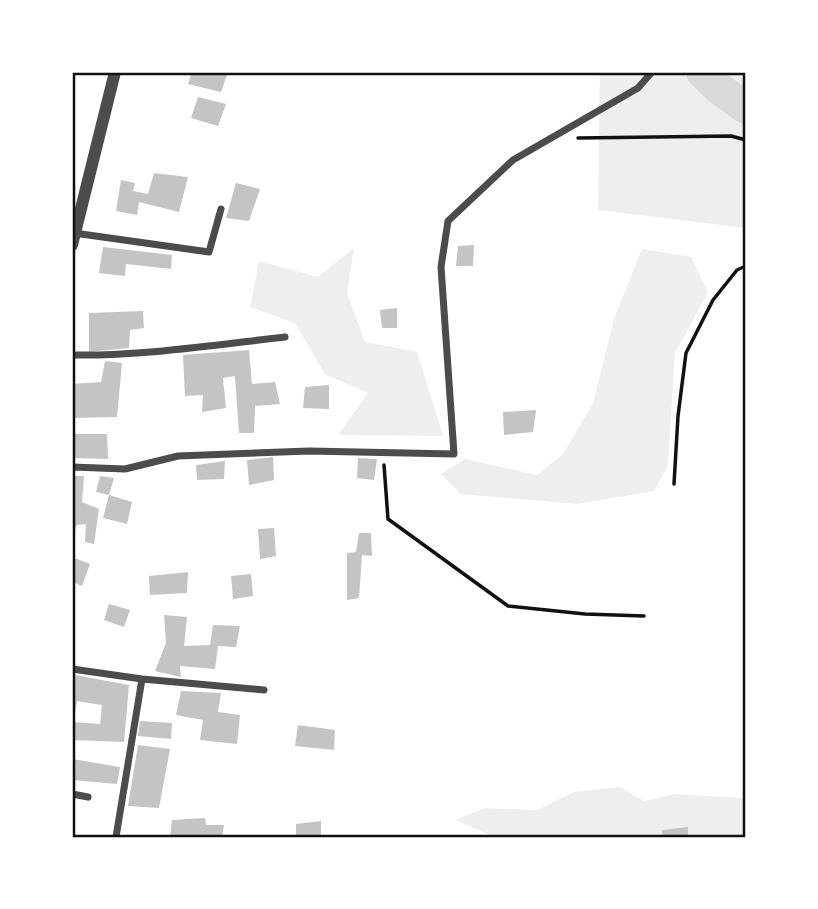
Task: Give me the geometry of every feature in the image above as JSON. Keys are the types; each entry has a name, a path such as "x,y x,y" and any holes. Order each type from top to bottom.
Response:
{"street":[{"path":"115,72 73,239 209,252 221,209"},
{"path":"72,467 125,469 178,456 309,451 454,454 441,267 448,220 513,160 638,88 652,72"},
{"path":"72,355 105,356 285,337"},
{"path":"72,668 142,679 264,690"},
{"path":"116,837 142,679"},
{"path":"72,794 88,797"}],"path":[{"path":"579,138 731,136 746,140"},
{"path":"674,484 678,416 686,353 713,300 737,270 746,267"},
{"path":"383,452 388,519 508,606 585,614 644,616"}],"shaded area":[{"path":"600,72 746,72 746,228 598,210"},
{"path":"354,248 347,293 365,342 417,352 443,436 338,435 368,393 325,374 295,323 250,307 259,261 318,277"},
{"path":"642,249 691,257 708,292 675,353 668,465 654,491 577,504 461,494 441,474 465,459 537,475 563,454 593,403 614,319"},
{"path":"620,787 644,801 674,794 741,798 746,796 746,837 490,837 455,820 485,808 537,810 574,792"}],"building":[{"path":"192,72 228,72 221,92 188,84"},
{"path":"198,97 226,104 218,126 191,118"},
{"path":"154,173 188,177 179,212 139,202 137,215 116,211 121,180 135,183 133,191 148,194"},
{"path":"236,183 260,189 249,221 226,218"},
{"path":"474,245 473,266 456,266 458,246"},
{"path":"103,247 172,255 171,269 126,264 125,276 99,273"},
{"path":"397,308 397,328 382,328 380,310"},
{"path":"143,311 144,328 130,330 129,348 89,352 89,313"},
{"path":"249,350 252,384 275,382 280,404 255,406 254,433 239,433 235,376 223,378 226,408 202,412 203,395 185,396 183,355"},
{"path":"105,361 122,363 117,417 72,418 72,384 101,382"},
{"path":"329,385 329,409 303,408 305,387"},
{"path":"536,410 533,432 504,435 503,412"},
{"path":"72,434 107,434 108,459 72,458"},
{"path":"273,457 274,480 249,485 247,460"},
{"path":"358,458 377,459 374,480 357,478"},
{"path":"225,461 224,479 197,480 196,465"},
{"path":"72,476 84,476 82,502 99,509 94,544 85,542 86,524 77,525 72,536"},
{"path":"100,476 114,478 109,495 96,492"},
{"path":"109,495 132,502 127,524 103,518"},
{"path":"274,528 276,556 260,559 258,529"},
{"path":"359,533 371,533 372,556 362,555 359,598 347,600 347,553 356,552"},
{"path":"72,557 90,564 82,586 72,582"},
{"path":"188,572 187,593 150,595 149,576"},
{"path":"251,574 253,596 233,599 231,576"},
{"path":"109,604 130,610 124,627 104,620"},
{"path":"164,615 187,617 184,646 210,645 213,625 240,626 236,647 218,646 215,669 180,666 181,677 155,671 166,643"},
{"path":"75,675 129,685 124,742 72,740 72,722 100,724 102,705 77,701 72,718"},
{"path":"181,691 221,693 218,712 240,715 237,744 200,740 203,720 176,715"},
{"path":"140,721 172,723 171,739 138,736"},
{"path":"298,725 335,730 334,750 295,746"},
{"path":"138,745 170,749 159,808 128,806"},
{"path":"72,759 120,767 117,784 72,780"},
{"path":"205,818 206,825 224,825 222,837 170,837 172,820"},
{"path":"321,821 321,837 296,837 296,824"},
{"path":"688,827 688,837 662,837 662,830"}],"waterway":[{"path":"702,72 717,87 746,108"}]}
